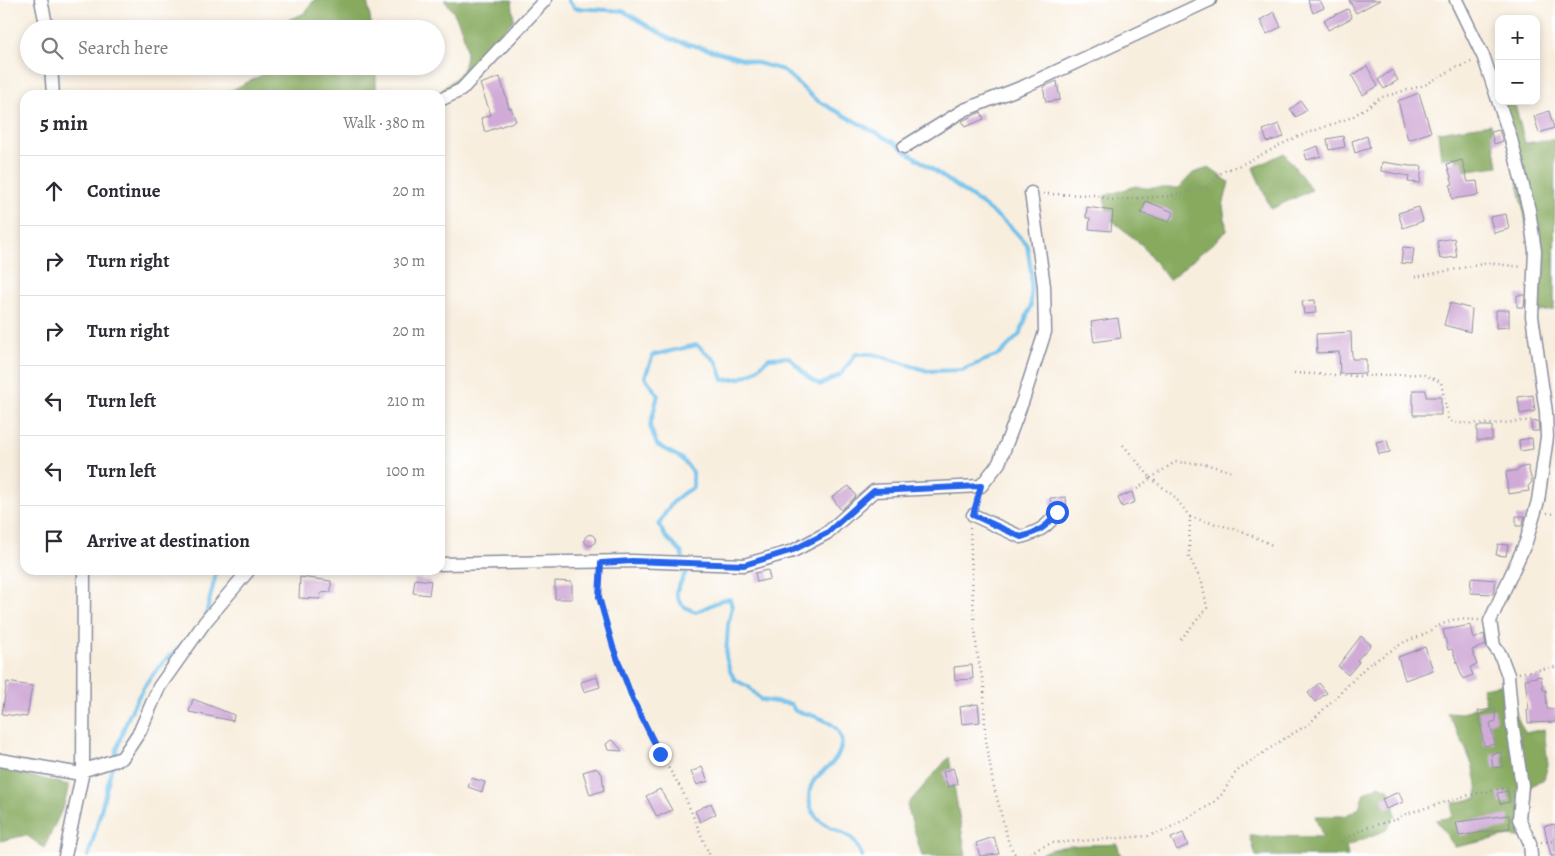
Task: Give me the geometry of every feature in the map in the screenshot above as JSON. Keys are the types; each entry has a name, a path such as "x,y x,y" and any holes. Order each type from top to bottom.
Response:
{"street":[{"path":"41,0 45,20"},
{"path":"445,98 461,90 545,0"},
{"path":"904,147 964,110 1025,86 1210,0"},
{"path":"1456,0 1484,58 1510,139 1529,210 1535,251 1532,316 1548,438 1538,501 1526,542 1490,621 1494,646 1500,654 1508,675 1512,722 1522,785 1519,819 1530,843 1531,856"},
{"path":"52,75 53,90"},
{"path":"445,564 601,563 632,561 744,565 793,550 827,533 874,491 981,486 999,463 1023,400 1045,332 1044,286 1031,193"},
{"path":"973,515 1021,537 1038,532 1048,525 1057,512"},
{"path":"65,856 83,771 84,575"},
{"path":"0,760 75,773 122,758 140,732 158,687 205,622 245,575"}],"path":[{"path":"1031,193 1094,195 1111,200 1182,194 1207,187 1222,172 1245,163 1294,138 1352,117 1382,97 1425,85 1456,68 1484,58"},
{"path":"1415,277 1488,263 1535,268"},
{"path":"1294,373 1358,376 1422,374 1441,382 1448,418 1453,423 1493,424 1547,419"},
{"path":"1124,445 1151,478 1175,497 1190,517 1242,531 1272,545"},
{"path":"1137,489 1175,462 1205,464 1233,472"},
{"path":"973,515 970,525 973,601 977,653 984,686 985,734 993,783 1009,844 1016,856"},
{"path":"1181,639 1207,608 1202,583 1189,556 1190,517"},
{"path":"601,563 599,597 633,700 660,754 682,790 710,856"},
{"path":"1026,856 1037,848 1052,843 1148,836 1164,830 1212,804 1246,762 1309,724 1368,666 1406,641 1455,619 1490,621"},
{"path":"1508,675 1555,667"},
{"path":"1337,844 1365,828 1397,819 1402,815 1469,795 1522,785"}],"green space":[{"path":"314,0 367,0 370,20 288,20 305,13"},
{"path":"444,0 512,0 514,20 445,92 442,90 458,76 466,58 464,36 450,7"},
{"path":"262,75 376,75 376,90 232,90"},
{"path":"1502,105 1515,105 1525,143 1555,139 1554,310 1538,312 1538,280"},
{"path":"1491,124 1498,166 1461,171 1455,158 1441,158 1438,132"},
{"path":"1284,153 1312,190 1271,209 1253,168"},
{"path":"1209,168 1229,182 1223,206 1227,231 1169,280 1142,245 1108,217 1104,196 1136,186 1144,188 1179,188 1193,173"},
{"path":"1506,684 1515,713 1525,733 1544,729 1548,765 1544,779 1531,786 1529,801 1532,822 1527,838 1509,836 1455,847 1436,820 1452,817 1453,803 1477,798 1477,788 1476,777 1468,754 1447,712 1462,713 1486,703 1482,688"},
{"path":"949,757 966,856 922,856 907,805"},
{"path":"0,769 69,785 64,805 44,848 26,835 0,841"},
{"path":"1379,785 1389,790 1396,815 1386,830 1346,846 1348,856 1256,856 1250,836 1323,837 1315,816 1345,816 1359,808 1364,793"},
{"path":"1117,844 1121,856 1037,856 1055,848"}],"building":[{"path":"1308,0 1320,0 1324,8 1313,13"},
{"path":"1349,0 1380,0 1356,13"},
{"path":"1348,9 1352,18 1328,30 1324,20"},
{"path":"1274,12 1281,27 1267,34 1260,20"},
{"path":"1367,66 1378,86 1363,95 1352,76"},
{"path":"1392,70 1398,80 1384,89 1378,80"},
{"path":"500,77 509,108 511,108 516,121 485,132 481,118 491,115 480,84"},
{"path":"1057,81 1060,100 1046,102 1043,87"},
{"path":"1419,93 1431,132 1408,140 1398,101"},
{"path":"1301,101 1307,110 1296,117 1290,109"},
{"path":"1549,111 1554,128 1539,133 1534,116"},
{"path":"981,112 984,119 965,127 962,121"},
{"path":"1279,124 1284,137 1267,142 1263,130"},
{"path":"1499,130 1503,141 1494,144 1491,132"},
{"path":"1343,136 1345,147 1329,150 1327,139"},
{"path":"1367,136 1370,148 1355,153 1352,141"},
{"path":"1318,146 1321,156 1307,160 1304,151"},
{"path":"1462,160 1468,182 1477,181 1479,195 1452,199 1450,185 1453,184 1447,164"},
{"path":"1382,162 1422,166 1420,183 1408,182 1409,176 1381,171"},
{"path":"1146,201 1173,212 1169,222 1141,213"},
{"path":"1087,207 1113,211 1111,231 1089,229 1090,218 1086,218"},
{"path":"1419,207 1423,221 1403,228 1398,213"},
{"path":"1506,214 1509,229 1494,233 1490,217"},
{"path":"1454,238 1457,257 1440,259 1437,241"},
{"path":"1403,247 1414,248 1412,264 1401,263"},
{"path":"1517,295 1525,295 1524,307 1517,307"},
{"path":"1315,300 1316,313 1304,314 1302,301"},
{"path":"1450,303 1472,309 1470,332 1444,325"},
{"path":"1496,310 1509,310 1509,327 1496,328"},
{"path":"1118,318 1121,338 1094,342 1091,322"},
{"path":"1351,332 1352,359 1366,359 1366,373 1340,374 1339,352 1317,353 1316,334"},
{"path":"1413,390 1426,390 1426,397 1441,397 1441,415 1413,415"},
{"path":"1533,395 1535,411 1520,414 1518,397"},
{"path":"1538,421 1539,431 1532,431 1531,422"},
{"path":"1477,426 1492,426 1492,440 1477,440"},
{"path":"1532,438 1533,449 1520,451 1519,440"},
{"path":"1387,440 1390,452 1379,454 1376,442"},
{"path":"1528,466 1532,482 1528,486 1529,491 1508,494 1506,472"},
{"path":"849,486 856,496 841,510 832,497"},
{"path":"1132,492 1135,502 1122,507 1118,498"},
{"path":"1066,497 1067,511 1058,504 1051,507 1050,498"},
{"path":"1516,516 1525,516 1522,526 1516,526"},
{"path":"590,534 596,540 590,546 584,540"},
{"path":"1498,544 1508,545 1506,556 1496,555"},
{"path":"768,570 770,579 757,582 755,573"},
{"path":"300,577 331,581 331,592 321,593 320,599 299,598"},
{"path":"1471,578 1496,580 1493,594 1470,593"},
{"path":"415,579 431,581 429,595 413,593"},
{"path":"555,581 572,582 572,599 555,599"},
{"path":"1471,625 1474,639 1484,634 1486,645 1472,650 1477,665 1470,667 1473,675 1463,679 1452,649 1448,650 1443,630"},
{"path":"1361,636 1371,645 1357,660 1359,662 1348,675 1338,666"},
{"path":"1425,647 1433,670 1405,680 1398,657"},
{"path":"972,665 973,679 955,680 954,667"},
{"path":"1541,676 1543,690 1546,690 1547,709 1555,709 1555,722 1528,723 1527,710 1529,710 1525,679"},
{"path":"597,677 600,687 584,692 581,682"},
{"path":"7,682 32,686 27,717 2,714"},
{"path":"1319,683 1327,693 1315,702 1308,693"},
{"path":"193,699 234,715 233,721 189,712"},
{"path":"978,704 980,722 962,724 960,707"},
{"path":"1495,709 1496,721 1490,723 1495,744 1484,746 1478,711"},
{"path":"611,740 622,751 608,750 606,744"},
{"path":"1502,752 1503,767 1493,768 1491,754"},
{"path":"702,767 708,781 697,785 691,772"},
{"path":"596,768 602,774 604,790 590,795 583,772"},
{"path":"953,768 958,784 948,787 943,772"},
{"path":"471,778 485,782 482,792 468,787"},
{"path":"660,789 672,810 657,817 646,796"},
{"path":"1508,791 1510,802 1500,804 1497,793"},
{"path":"1399,792 1403,802 1386,809 1382,799"},
{"path":"711,803 716,814 700,822 695,811"},
{"path":"1509,815 1510,828 1459,836 1456,822"},
{"path":"1555,824 1555,856 1551,856 1544,826"},
{"path":"1183,833 1188,845 1177,850 1171,838"},
{"path":"994,837 999,854 980,856 976,843"}],"waterway":[{"path":"568,0 575,8 623,11 670,39 783,70 816,100 895,143 979,202 1011,227 1027,245 1031,271 1031,305 1020,334 1000,354 962,370 928,371 873,354 856,354 841,374 820,385 807,376 789,357 769,358 754,372 741,378 723,380 717,362 697,345 653,355 645,377 658,395 650,426 657,445 681,458 693,472 693,488 672,503 659,525 665,536 681,552 686,572 676,592 680,603 696,612 722,600 730,599 732,607 728,625 726,657 735,680 749,687 761,700 791,704 795,711 814,716 831,724 838,730 841,737 841,746 837,757 813,782 809,797 810,804 818,819 852,838 862,856"},
{"path":"206,614 216,575"},
{"path":"88,856 119,742 129,715 142,690 160,666 182,645"}],"route":[{"path":"660,754 633,700 613,647 599,597 601,563 632,561 686,565 744,565 793,550 827,533 874,491 981,486 973,515 984,518 995,526 1021,537 1038,532 1048,525 1057,512"}]}
